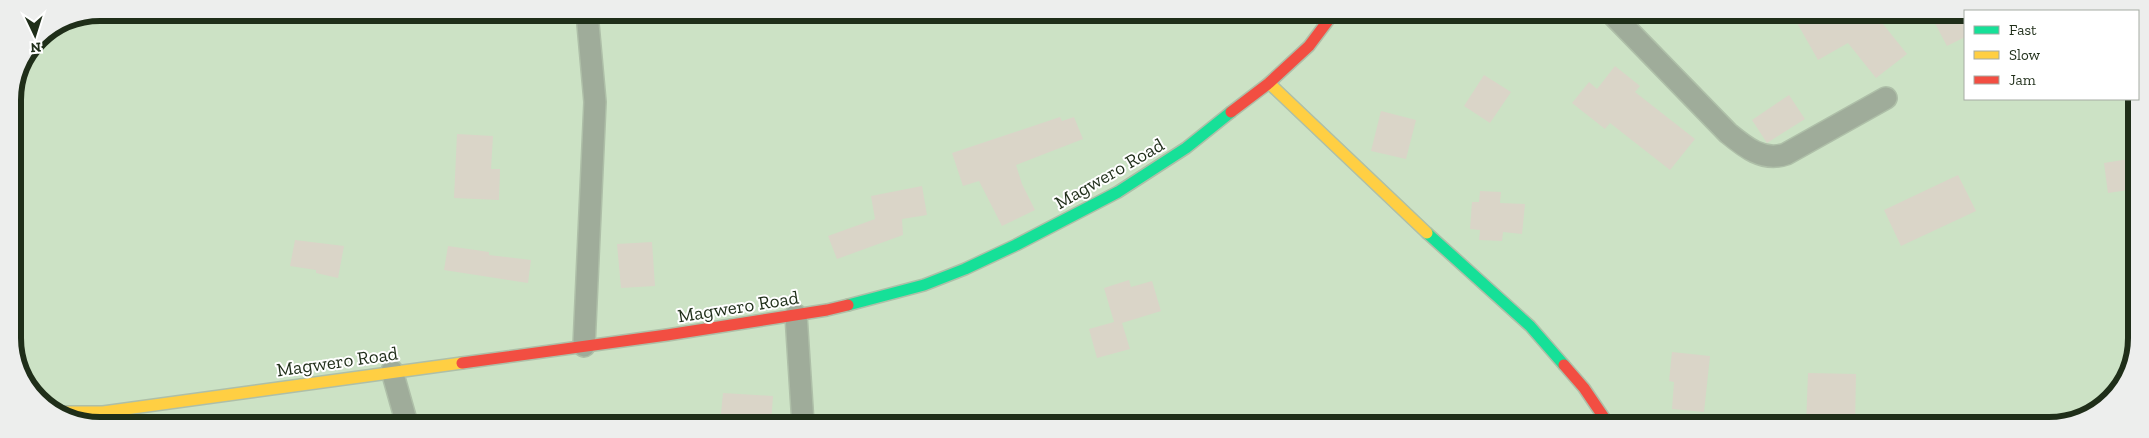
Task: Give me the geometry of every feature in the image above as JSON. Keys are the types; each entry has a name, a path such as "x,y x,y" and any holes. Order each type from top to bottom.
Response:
{"street":[{"path":"584,346 595,102 588,21"},
{"name":"Magwero Road","path":"73,412 103,412 796,315 827,310 924,285 966,269 1016,245 1125,188 1186,148 1269,83 1309,46 1328,21"},
{"path":"1619,21 1728,133 1749,149 1767,157 1786,154 1886,98"},
{"path":"1269,83 1432,238 1530,326 1584,388 1604,417"},
{"path":"796,315 803,417"},
{"path":"392,371 405,417"}],"building":[{"path":"1796,21 1881,21 1907,54 1876,78 1848,43 1818,60"},
{"path":"1934,21 1964,21 1964,38 1947,46"},
{"path":"1615,66 1640,86 1635,92 1695,139 1670,170 1610,123 1605,129 1572,103 1589,82 1597,89"},
{"path":"1484,75 1511,92 1490,123 1464,106"},
{"path":"1789,95 1805,119 1767,143 1752,120"},
{"path":"1381,111 1416,120 1406,159 1371,151"},
{"path":"1060,117 1062,121 1074,117 1083,139 1016,165 1022,184 1035,210 1002,226 979,181 963,186 952,153"},
{"path":"457,134 493,136 491,169 500,169 499,200 454,198"},
{"path":"2128,159 2128,190 2108,193 2104,163"},
{"path":"1958,175 1976,211 1901,246 1884,210"},
{"path":"922,186 927,215 902,219 903,235 837,259 828,236 875,219 871,196"},
{"path":"1480,191 1501,192 1500,203 1525,204 1522,234 1503,232 1502,241 1479,240 1480,230 1470,229 1472,202 1479,202"},
{"path":"295,240 344,246 338,278 316,273 316,270 290,266"},
{"path":"652,242 655,286 621,288 617,244"},
{"path":"448,246 489,252 489,255 531,260 528,283 444,270"},
{"path":"1129,280 1131,287 1152,281 1161,311 1122,323 1130,349 1097,358 1089,329 1114,322 1104,288"},
{"path":"1672,352 1710,356 1704,412 1672,409 1674,382 1669,381"},
{"path":"1808,373 1856,374 1855,417 1806,417"},
{"path":"723,393 773,396 772,417 721,417"}],"traffic: fast":[{"path":"848,305 924,285 965,269 1016,245 1118,192 1186,148 1231,112"},
{"path":"1427,233 1530,326 1564,365"}],"traffic: slow":[{"path":"1269,83 1427,233"},
{"path":"73,412 103,412 462,363"}],"traffic: jam":[{"path":"1231,112 1269,83 1309,46 1328,21"},
{"path":"462,363 667,335 848,305"},
{"path":"1564,365 1584,388 1604,417"}]}
